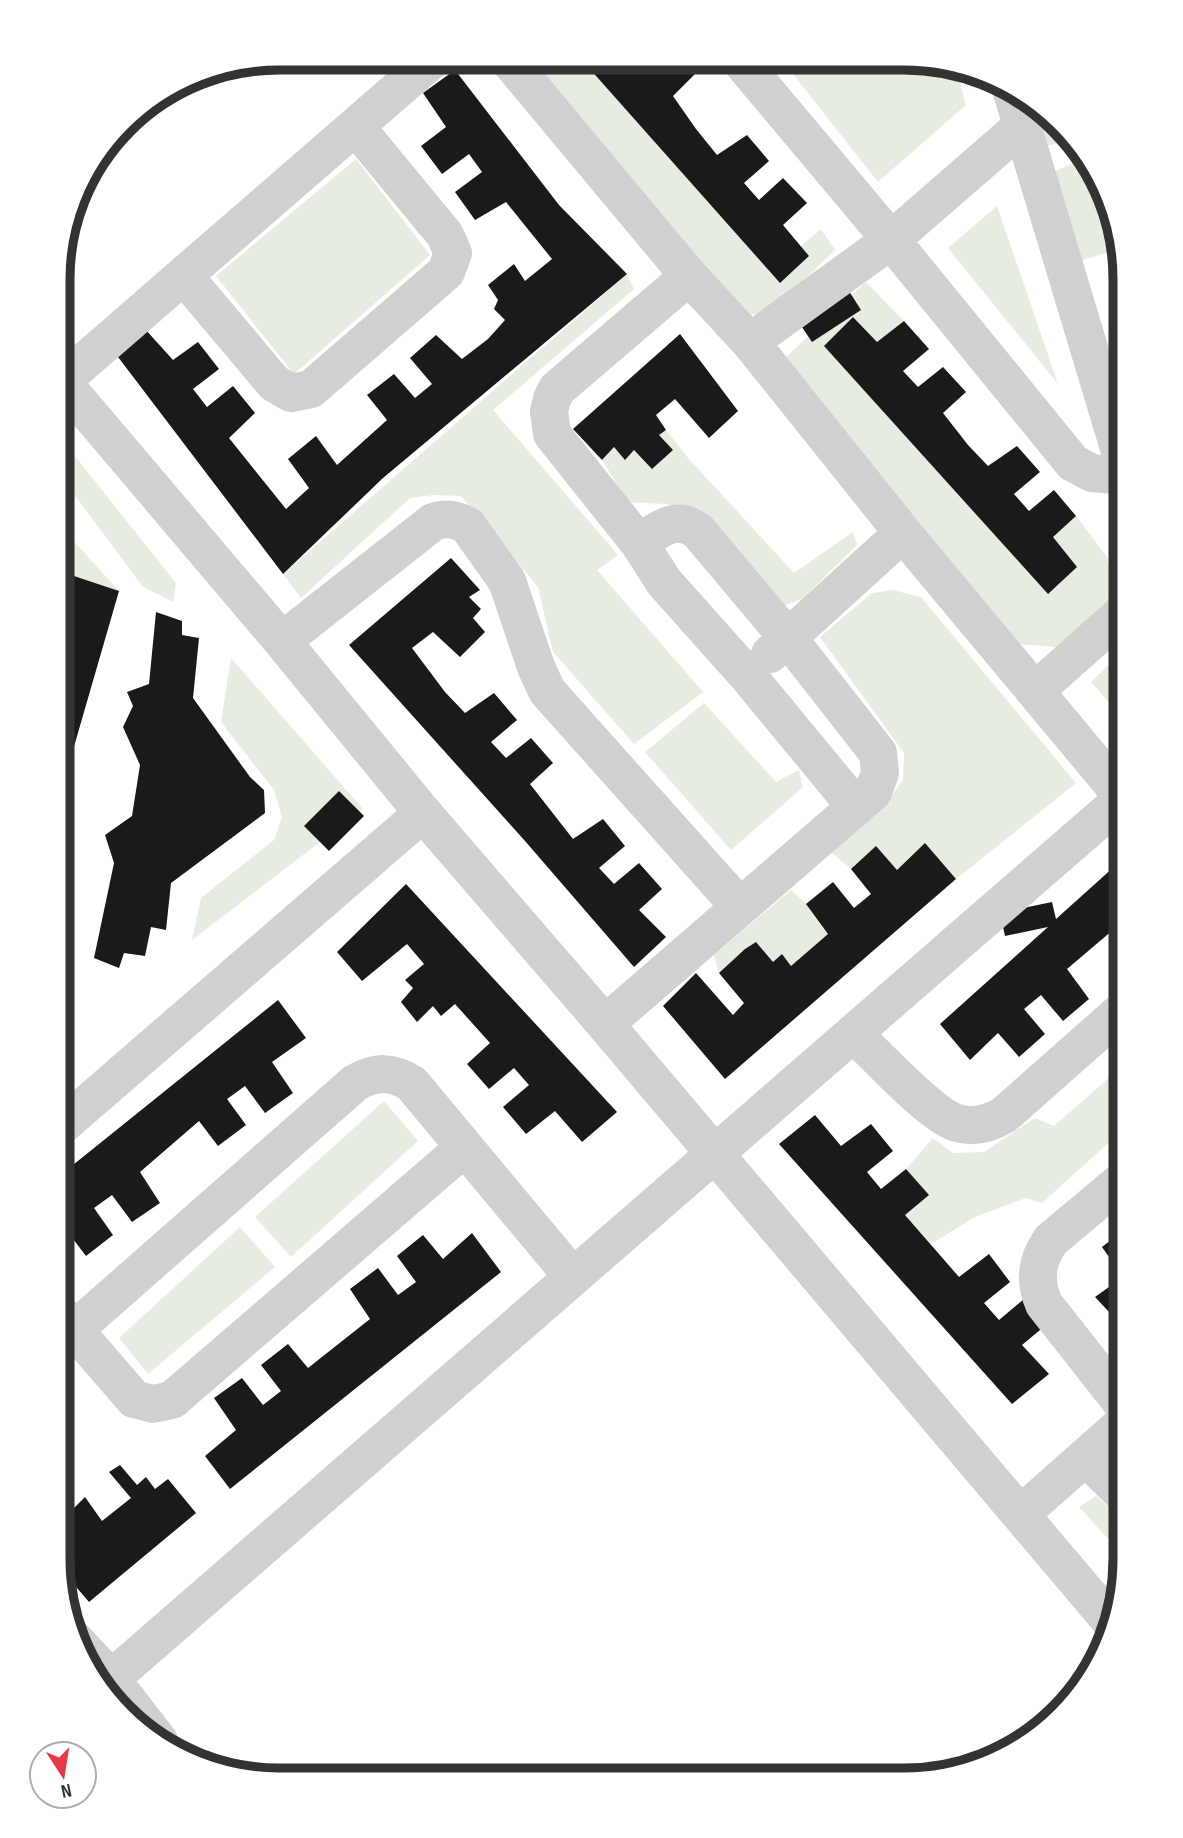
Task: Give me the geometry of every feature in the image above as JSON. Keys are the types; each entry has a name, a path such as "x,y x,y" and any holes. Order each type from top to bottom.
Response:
{"street":[{"path":"70,371 420,70"},
{"path":"517,70 689,276 750,342 903,533 1113,784"},
{"path":"748,70 1073,463 1092,473 1113,475"},
{"path":"750,342 891,240 1017,109 1113,428"},
{"path":"184,276 274,383 291,393 311,389 384,326 446,272 453,253 445,235 356,127"},
{"path":"689,276 557,389 549,411 552,434 639,543 664,582 747,675 856,807"},
{"path":"70,390 423,813 716,1154 1105,1615"},
{"path":"282,641 433,522 442,519 468,526 507,581 547,691 740,906"},
{"path":"605,1024 873,792 880,773 878,753 788,638 698,531 691,526 675,523 667,525 639,543"},
{"path":"747,675 903,533"},
{"path":"1035,691 1113,622"},
{"path":"109,1680 1113,807"},
{"path":"70,1119 423,813"},
{"path":"854,1034 943,1117 967,1126 980,1125 1004,1115 1113,1020"},
{"path":"70,1317 355,1083 369,1075 384,1073 399,1076 412,1084 573,1277"},
{"path":"70,1325 134,1399 153,1405 172,1400 464,1149"},
{"path":"1113,1188 1051,1240 1043,1251 1037,1278 1038,1292 1044,1304 1113,1392"},
{"path":"1020,1514 1113,1433"},
{"path":"1086,1457 1113,1484"}],"shaded area":[{"path":"535,70 591,70 780,283 809,256 801,246 821,229 835,250 769,313 751,314 731,310"},
{"path":"790,70 904,70 958,77 966,105 878,182"},
{"path":"1037,118 1061,142 1044,147"},
{"path":"356,159 430,255 294,374 216,276"},
{"path":"1076,161 1102,212 1111,251 1076,262 1051,173"},
{"path":"997,206 1058,384 948,248"},
{"path":"627,274 634,289 493,410 618,555 597,570 703,692 634,744 553,652 538,587 461,496 410,498 301,598 283,574"},
{"path":"866,282 904,321 877,342 853,317 825,346 1076,567 1053,537 1076,516 1107,557 1112,582 1107,611 1057,647 1018,644 994,631 786,357"},
{"path":"666,430 688,458 794,573 853,532 857,545 802,599 778,608 697,514 665,504 628,502 602,460 614,447 625,459 634,450 652,468 659,435"},
{"path":"70,450 176,583 173,602 143,587 70,489"},
{"path":"70,537 119,591 70,575"},
{"path":"892,590 921,597 1076,783 956,879 925,843 897,870 876,847 851,869 831,852 881,810 903,780 904,753 820,637 872,593"},
{"path":"231,658 363,809 192,940 201,898 274,840 282,817 274,790 221,722"},
{"path":"1113,661 1113,707 1091,682"},
{"path":"704,703 776,782 799,770 803,787 731,850 645,752"},
{"path":"791,890 806,904 828,934 791,966 782,954 773,962 719,973 714,955"},
{"path":"1113,1074 1113,1139 1042,1203 1026,1198 975,1217 931,1244 905,1215 928,1195 906,1169 933,1138 953,1153 984,1152 1035,1118 1054,1126"},
{"path":"384,1101 418,1141 291,1257 255,1217"},
{"path":"240,1227 275,1267 148,1374 119,1338"},
{"path":"1096,1496 1113,1512 1113,1544 1079,1507"}],"building":[{"path":"455,70 559,205 627,274 383,478 283,574 115,353 145,329 173,360 198,342 219,369 193,389 207,407 233,386 255,413 229,438 286,509 309,488 288,459 316,436 337,465 387,420 367,395 394,374 415,398 432,384 410,358 436,335 462,359 488,339 505,320 494,309 498,300 488,285 514,264 525,281 552,259 506,202 475,220 455,192 482,172 469,154 442,174 421,146 446,127 423,93"},
{"path":"591,70 692,70 695,74 673,96 717,155 747,135 769,161 744,183 759,200 783,178 807,203 783,225 809,256 780,283"},
{"path":"842,280 861,310 812,342 792,312"},
{"path":"853,317 877,342 904,321 929,349 903,371 918,387 943,367 966,392 943,413 968,445 988,466 1017,446 1040,472 1014,494 1029,511 1054,490 1076,516 1053,537 1077,567 1048,594 824,346"},
{"path":"680,334 738,411 709,438 675,399 656,415 666,430 659,435 673,450 652,469 634,450 625,460 614,447 602,460 573,429"},
{"path":"451,558 480,590 469,597 481,609 473,618 485,632 460,657 433,632 412,648 445,692 465,713 494,693 517,720 491,742 506,758 531,738 553,763 530,784 573,839 603,819 625,846 599,868 614,884 639,863 662,889 639,910 666,937 634,967 349,645"},
{"path":"70,575 119,591 70,760"},
{"path":"156,612 182,621 182,635 199,638 193,698 250,777 264,790 265,813 171,883 166,930 151,927 145,956 124,953 119,968 94,958 114,863 105,835 132,816 140,765 123,727 133,706 127,692 149,684"},
{"path":"339,791 364,816 329,851 304,826"},
{"path":"925,843 956,879 725,1079 663,1006 696,973 733,1015 744,1003 719,973 745,949 756,942 773,962 782,954 791,966 828,934 806,904 833,882 854,908 871,894 851,869 876,846 897,870"},
{"path":"1113,868 1113,930 1067,969 1089,999 1063,1021 1041,995 1024,1009 1045,1034 1019,1057 998,1033 970,1060 940,1024 1048,927 1005,936 1000,913 1052,902 1056,919"},
{"path":"406,884 617,1112 582,1142 555,1111 526,1134 503,1107 529,1085 514,1068 489,1089 467,1064 490,1043 455,1004 441,1016 433,1006 417,1022 401,1002 413,988 405,980 424,964 407,944 362,981 337,952"},
{"path":"278,1000 306,1038 272,1062 293,1093 265,1113 245,1086 227,1099 246,1125 218,1146 199,1121 140,1172 160,1203 132,1222 112,1195 94,1208 113,1235 86,1256 70,1235 70,1167"},
{"path":"815,1115 841,1146 871,1124 893,1151 867,1172 881,1189 906,1169 929,1195 905,1215 959,1277 989,1254 1010,1282 984,1303 999,1320 1024,1299 1046,1325 1022,1345 1049,1374 1012,1404 779,1144"},
{"path":"472,1233 501,1272 230,1489 205,1456 236,1430 214,1398 242,1378 263,1405 281,1391 261,1365 288,1344 308,1368 370,1319 350,1289 378,1268 398,1295 416,1282 397,1256 423,1235 443,1259"},
{"path":"1113,1238 1113,1263 1102,1247"},
{"path":"1113,1284 1113,1316 1095,1297"},
{"path":"120,1465 137,1485 146,1477 155,1489 168,1479 196,1513 89,1602 71,1581 70,1504 74,1508 85,1497 102,1521 131,1498 109,1472"}]}
